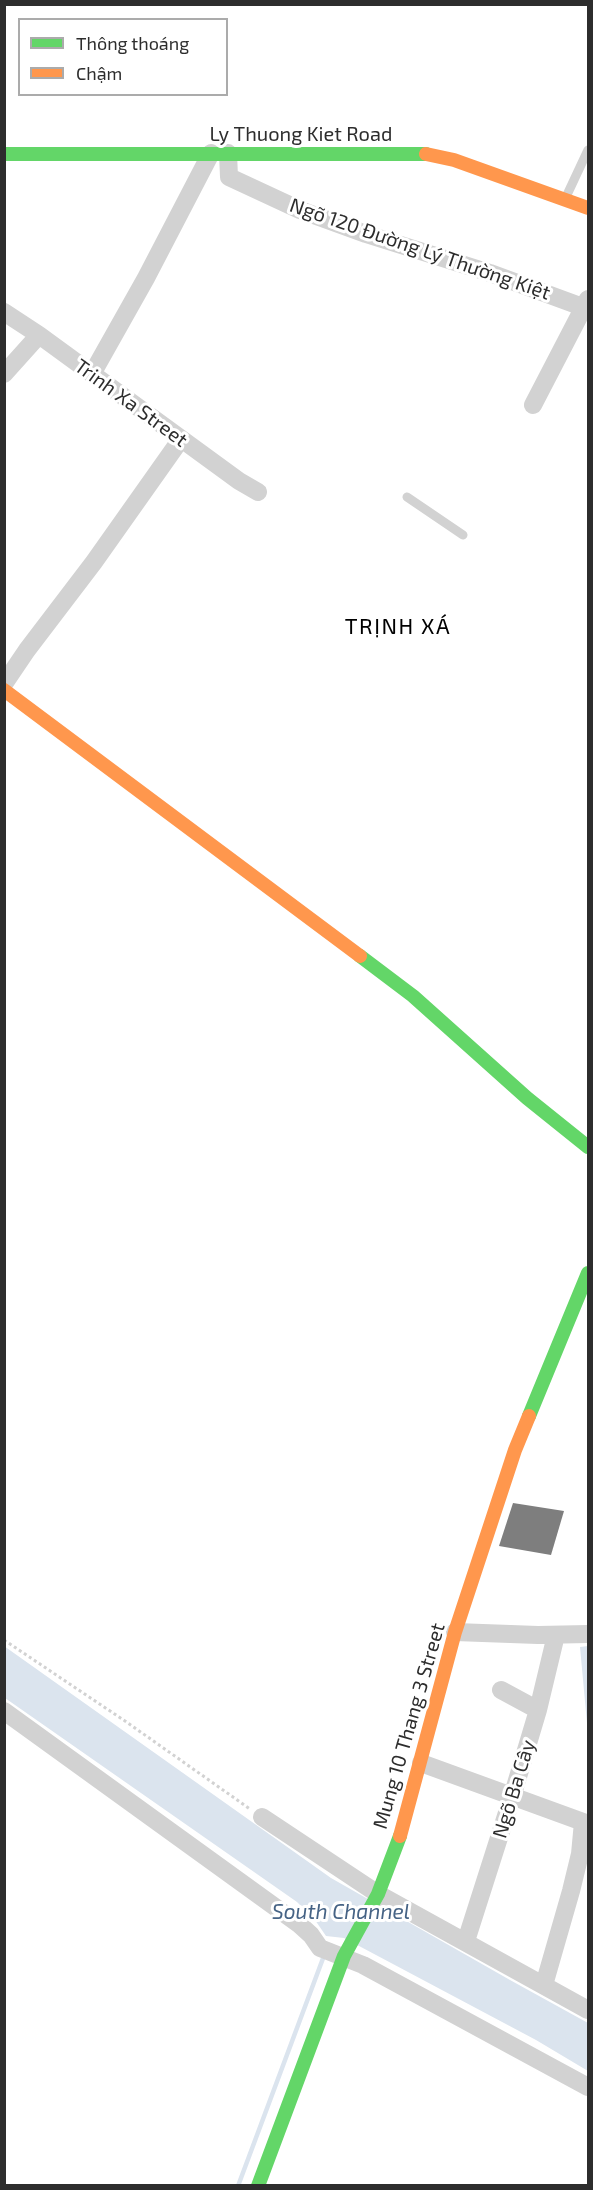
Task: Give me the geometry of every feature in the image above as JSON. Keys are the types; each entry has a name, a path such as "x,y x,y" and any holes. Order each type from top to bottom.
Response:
{"main road":[{"name":"Ly Thuong Kiet Road","path":"4,154 419,153 454,160 588,208"},
{"path":"4,690 413,996 527,1098 588,1147"},
{"name":"Mung 10 Thang 3 Street","path":"258,2186 344,1956 378,1894 405,1821 455,1632 515,1450 588,1274"}],"street":[{"name":"Ngõ 120 Đường Lý Thường Kiệt","path":"220,153 229,177 300,210 366,234 582,304"},
{"path":"92,374 220,153"},
{"path":"533,405 582,304"},
{"name":"Trinh Xa Street","path":"4,312 258,492"},
{"path":"4,374 39,335"},
{"path":"4,684 181,439"},
{"path":"455,1632 588,1634"},
{"name":"Ngõ Ba Cây","path":"466,1941 538,1710 556,1635"},
{"path":"501,1690 538,1710"},
{"path":"4,1712 300,1925 320,1948 328,1953 344,1956 588,2087"},
{"path":"421,1763 586,1822 571,1892 544,1985"},
{"path":"262,1817 378,1894 588,2010"}],"lane":[{"path":"565,200 588,150"},
{"path":"407,497 463,535"}],"path":[{"path":"4,1640 262,1817"}],"water":[{"name":"South Channel","path":"4,1646 331,1878 588,2023 588,2071 536,2040 344,1938 326,1936 315,1920 297,1902 5,1698"},
{"path":"588,1646 588,1734 580,1647"}],"building":[{"path":"513,1503 564,1511 551,1555 499,1546"}],"waterway":[{"path":"238,2186 325,1953"}],"traffic: fast":[{"path":"4,154 426,154"},
{"path":"360,956 413,996 527,1098 588,1147"},
{"path":"529,1416 588,1273"},
{"path":"258,2186 344,1956 378,1894 400,1836"}],"traffic: slow":[{"path":"426,154 454,160 588,208"},
{"path":"4,690 360,956"},
{"path":"400,1836 455,1632 515,1450 529,1416"}],"district":[{"name":"TRỊNH XÁ","path":"398,627"}]}
